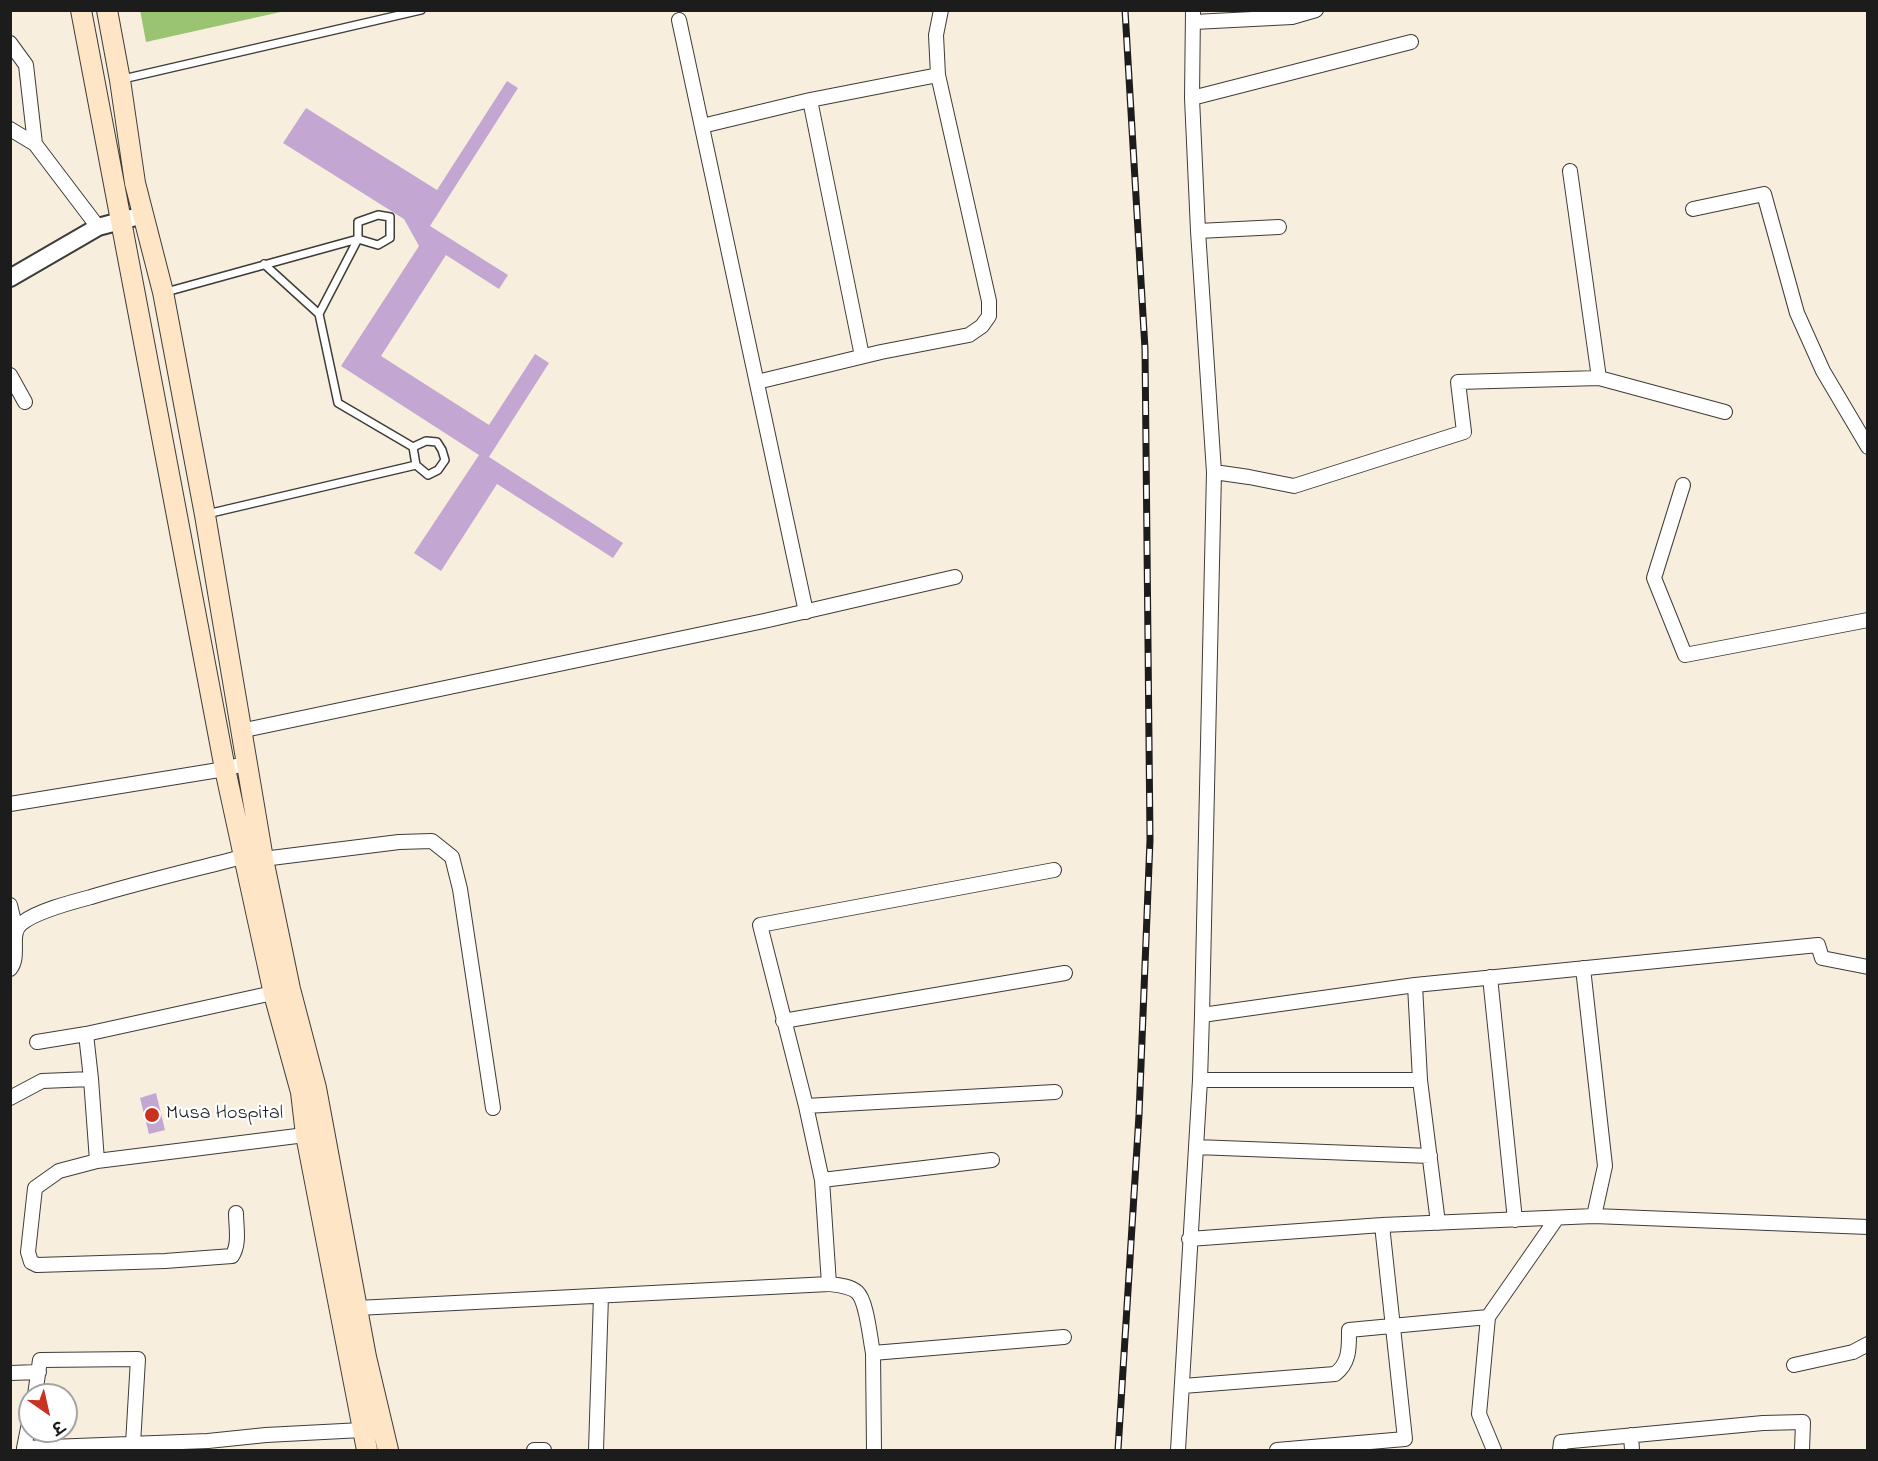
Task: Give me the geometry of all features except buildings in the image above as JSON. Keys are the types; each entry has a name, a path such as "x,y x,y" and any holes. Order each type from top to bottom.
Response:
{"main road":[{"path":"81,10 225,769 257,856"},
{"path":"107,10 135,183 163,292 205,515 247,763 257,856 282,992 316,1088 315,1134 367,1450"},
{"path":"315,1134 388,1450"}],"street":[{"path":"757,382 862,356 969,335 982,326 989,316 990,301 938,75 936,35 941,10"},
{"path":"1178,1450 1200,1080 1214,472 1198,231 1192,98 1193,16 1292,17 1316,10"},
{"path":"679,20 806,612"},
{"path":"1192,98 1411,42"},
{"path":"10,43 26,65 35,144"},
{"path":"702,126 810,100 938,75"},
{"path":"810,100 862,356"},
{"path":"10,129 35,144 98,227"},
{"path":"1570,171 1599,378"},
{"path":"1693,209 1764,194 1797,313 1823,371 1868,447"},
{"path":"10,278 98,227 143,215"},
{"path":"1198,231 1279,227"},
{"path":"10,375 25,402"},
{"path":"1214,472 1294,486 1464,432 1458,382 1599,378 1725,412"},
{"path":"1683,485 1654,578 1685,656 1868,620"},
{"path":"240,731 806,612 956,577"},
{"path":"10,804 225,769 247,763"},
{"path":"16,930 22,923 34,916 68,903 163,876 257,856 399,842 432,841 452,856 460,889 493,1108"},
{"path":"829,1284 822,1180 806,1106 760,924 1054,870"},
{"path":"10,905 16,930 15,958 10,969"},
{"path":"1202,1015 1415,985 1818,945 1822,958 1868,967"},
{"path":"1583,968 1605,1166 1594,1216"},
{"path":"783,1021 1065,973"},
{"path":"1490,977 1515,1220"},
{"path":"1415,985 1420,1080 1438,1223"},
{"path":"37,1042 86,1034 282,992"},
{"path":"86,1034 97,1161"},
{"path":"10,1098 42,1081 91,1079"},
{"path":"1200,1080 1420,1080"},
{"path":"806,1106 1055,1092"},
{"path":"236,1213 237,1244 231,1256 165,1261 37,1265 31,1262 28,1252 35,1188 58,1171 97,1161 315,1134"},
{"path":"1196,1147 1430,1156"},
{"path":"822,1180 992,1160"},
{"path":"1189,1239 1382,1226 1594,1216 1868,1227"},
{"path":"1494,1450 1479,1414 1488,1317 1557,1218"},
{"path":"1277,1450 1405,1439 1382,1226"},
{"path":"357,1308 829,1284 846,1287 857,1291 862,1299 873,1353 874,1450"},
{"path":"596,1450 601,1296"},
{"path":"1183,1386 1335,1374 1343,1368 1349,1349 1349,1330 1488,1317"},
{"path":"873,1353 1064,1337"},
{"path":"1794,1365 1853,1352 1868,1344"},
{"path":"37,1383 40,1360 138,1359 133,1444"},
{"path":"10,1373 39,1372"},
{"path":"1560,1450 1561,1442 1763,1423 1803,1422 1802,1450"},
{"path":"24,1449 362,1430 382,1424"},
{"path":"1631,1435 1632,1450"},
{"path":"534,1450 544,1450"}],"lane":[{"path":"120,80 421,10"},
{"path":"163,292 358,239 378,245 390,238 390,218 378,216 358,222 358,239 320,314"},
{"path":"264,264 320,314 338,404 413,447"},
{"path":"426,441 436,442 445,460 438,470 428,475 416,465 413,447 426,441"},
{"path":"205,515 416,465"}],"green space":[{"path":"140,10 285,10 285,11 146,42"}],"railway":[{"path":"1118,1450 1139,1115 1150,840 1145,349 1125,10"}],"place":[{"name":"Musa Hospital","path":"152,1115"}]}
